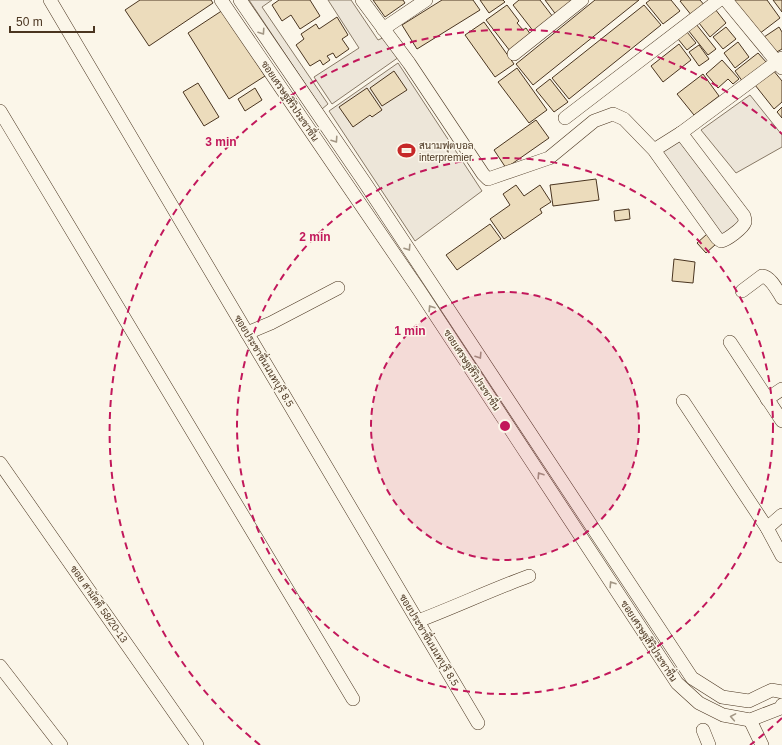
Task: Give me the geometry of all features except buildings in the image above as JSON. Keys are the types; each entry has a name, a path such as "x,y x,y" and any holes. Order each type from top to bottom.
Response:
{"street":[{"name":"ซอยประชาชื่นนนทบุรี 8.5","path":"50,0 478,723"},
{"name":"ซอยเศรษฐสิริประชาชื่น","path":"221,0 419,290 677,683 699,703 723,715 750,720"},
{"name":"ซอยเศรษฐสิริประชาชื่น","path":"240,0 365,183 692,678 722,697 749,701 772,690 782,692"},
{"path":"362,0 409,63 483,174 488,179 549,158 594,121 613,114 624,119 654,150 717,238 721,241 726,240 743,225 745,221 744,216 681,133"},
{"path":"383,29 426,0"},
{"path":"514,54 582,0"},
{"path":"565,118 719,0"},
{"path":"654,150 681,133 780,63 726,0"},
{"path":"0,111 353,699"},
{"path":"742,291 762,276 769,278 782,298"},
{"path":"247,333 271,323 338,288"},
{"path":"730,342 782,422"},
{"path":"766,399 782,389"},
{"path":"683,401 767,528 782,556"},
{"name":"ซอย สามัคคี 58/20-13","path":"0,464 197,745"},
{"path":"767,528 782,515"},
{"path":"418,621 529,576"},
{"path":"0,666 60,745"},
{"path":"762,745 750,720 780,708 782,705"},
{"path":"703,730 710,745"}],"shaded area":[{"path":"249,0 272,0 262,7 328,104 322,109"},
{"path":"328,0 351,0 378,40 387,36 399,57 332,104 314,77 359,48"},
{"name":"สนามฟุตบอล interpremier","path":"398,63 482,191 415,241 329,111"},
{"path":"750,95 782,135 782,147 736,173 701,130"},
{"path":"683,131 749,220 722,241 656,151"}],"place":[{"name":"สนามฟุตบอล interpremier","path":"406,151"}]}
